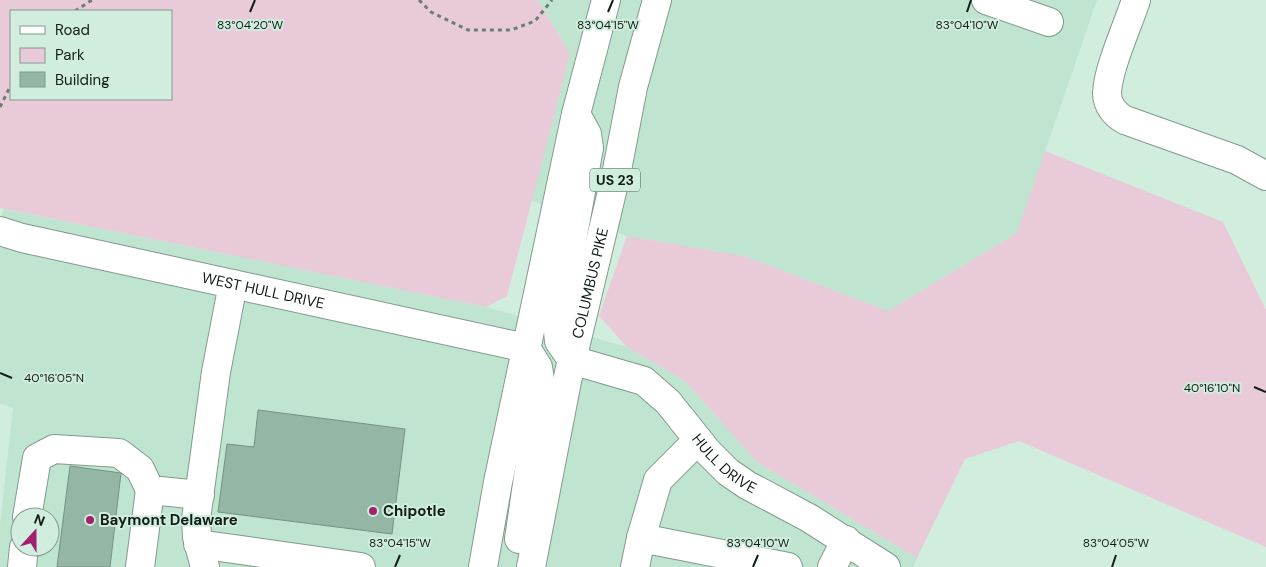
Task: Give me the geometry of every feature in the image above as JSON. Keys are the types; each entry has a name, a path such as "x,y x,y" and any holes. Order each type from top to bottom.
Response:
{"main road":[{"path":"483,567 498,482 576,114 606,0"},
{"name":"COLUMBUS PIKE","path":"531,567 572,360 616,175 633,87 657,0"},
{"path":"986,0 1049,22"},
{"path":"1136,0 1111,74 1107,95 1114,114 1237,160 1266,176"},
{"path":"572,360 559,340 557,322 588,148 588,134 576,114"},
{"name":"WEST HULL DRIVE","path":"0,231 22,238 526,348"},
{"path":"233,284 216,372 196,519 202,555 361,567"},
{"path":"514,567 541,388 538,367 526,348"},
{"name":"HULL DRIVE","path":"572,360 644,381 668,402 698,440 728,472 740,481 846,540 886,567"},
{"path":"635,567 640,538 658,480 698,440"},
{"path":"29,507 37,458 54,449 120,453 140,469 150,490 140,567"},
{"path":"150,490 200,495"},
{"path":"640,538 788,567"},
{"path":"832,567 846,540"}],"path":[{"path":"77,10 92,0"},
{"path":"419,0 431,12 468,30 511,30 535,21 552,0"},
{"path":"0,107 10,87"}],"shaded area":[{"path":"538,0 1097,0 1017,233 888,311 744,256 627,236 530,200 570,54"},
{"path":"4,209 486,307 627,347 685,381 757,462 917,558 913,567 0,567 0,525 13,408 0,403 0,219"}],"green space":[{"path":"0,0 538,0 570,54 507,296 486,307 0,208"},
{"path":"1045,151 1223,222 1266,310 1266,547 1019,441 965,459 917,558 757,462 685,381 627,347 599,316 627,236 744,256 888,311 1017,233"}],"building":[{"path":"258,410 405,429 392,534 218,512 227,444 254,447"},
{"name":"Baymont Delaware","path":"70,466 121,473 110,567 57,567 58,557 60,557"}],"place":[{"name":"Chipotle","path":"373,511"},
{"name":"Baymont Delaware","path":"90,520"}]}
